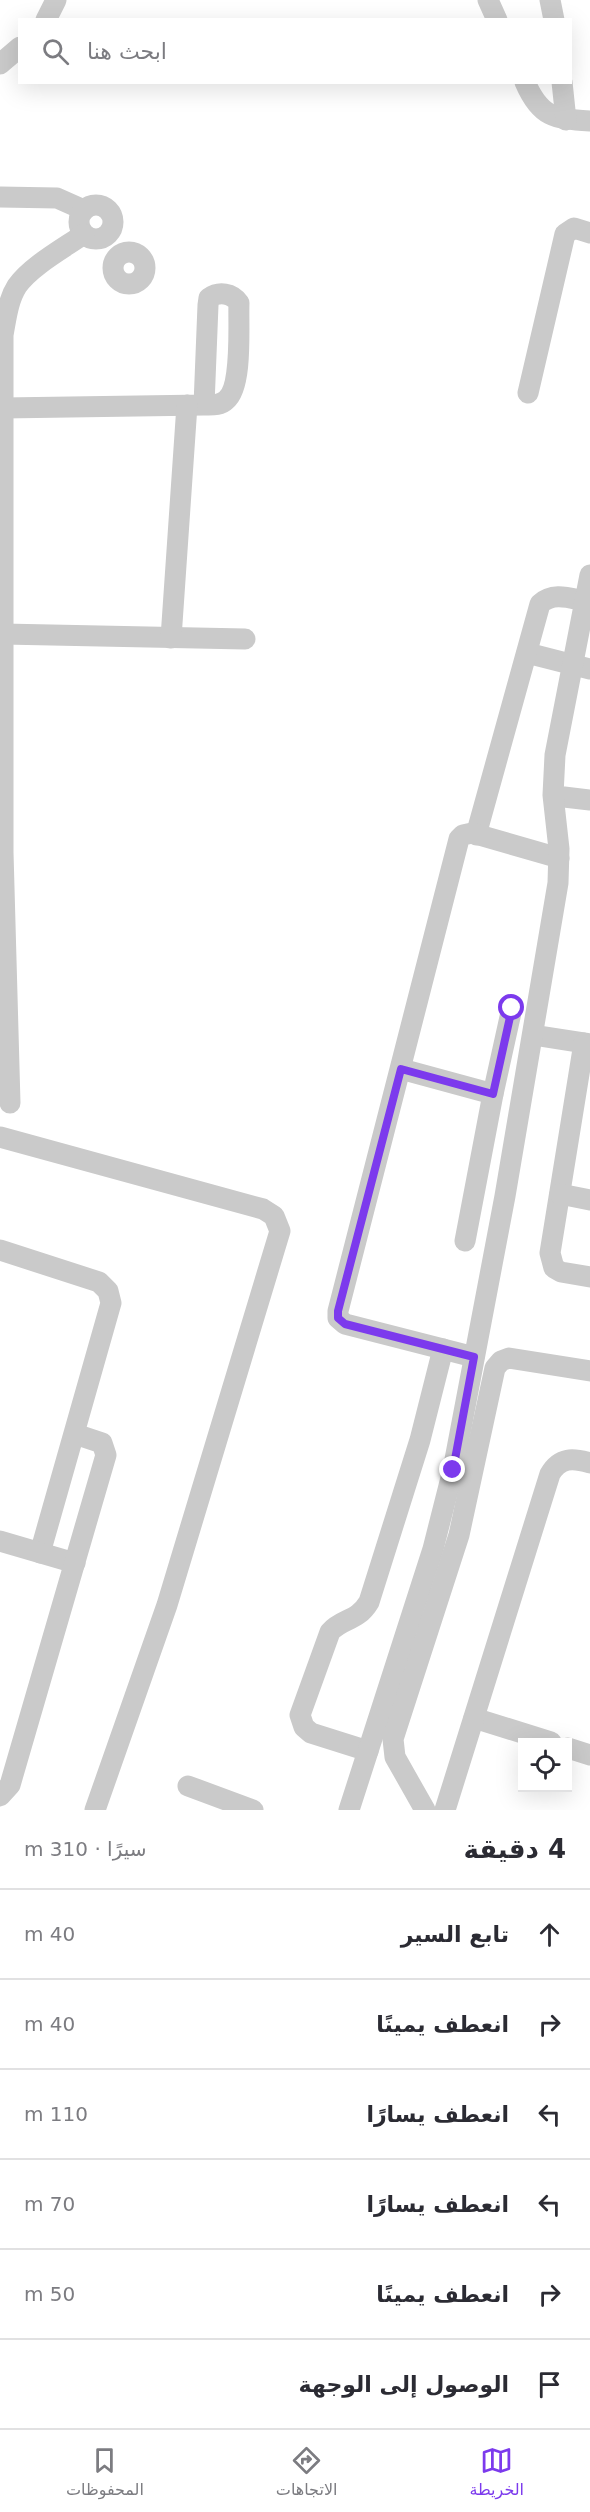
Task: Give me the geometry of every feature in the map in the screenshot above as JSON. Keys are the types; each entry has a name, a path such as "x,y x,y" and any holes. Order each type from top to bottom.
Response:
{"street":[{"path":"47,18 56,0"},
{"path":"489,0 496,18"},
{"path":"550,0 554,18"},
{"path":"0,64 18,49"},
{"path":"526,84 538,107 551,116 566,120 590,121"},
{"path":"562,84 566,120"},
{"path":"0,197 57,198 84,210"},
{"path":"92,205 100,205 109,209 114,226 109,234 101,239 92,239 84,234 79,226 79,218 84,210 92,205"},
{"path":"528,393 564,234 574,228 590,233"},
{"path":"10,1103 2,852 3,336 8,307 18,285 38,267 84,234"},
{"path":"109,234 119,256"},
{"path":"3,408 195,405 217,405 233,392 237,376 239,303 235,297 227,294 214,295 209,298 195,405 171,638"},
{"path":"557,820 564,797 582,668 585,602 590,575"},
{"path":"476,835 540,604 547,598 555,596 585,602"},
{"path":"3,634 245,639"},
{"path":"353,1809 368,1751 445,1504 506,1196 558,883 557,820 553,801 555,755 590,641"},
{"path":"527,653 582,668"},
{"path":"564,797 590,800"},
{"path":"474,1357 345,1324 340,1321 337,1314 458,843 463,835 476,835 559,858"},
{"path":"465,1241 512,1008"},
{"path":"533,1035 587,1043 560,1194 551,1262 554,1268 561,1272 590,1277"},
{"path":"401,1069 493,1094"},
{"path":"0,1137 263,1209 274,1216 280,1231 167,1605 95,1810"},
{"path":"560,1194 590,1200"},
{"path":"0,1250 99,1282 111,1296 111,1309 40,1553"},
{"path":"368,1751 311,1734 304,1727 300,1715 330,1632 338,1624 360,1614 369,1602 420,1440 443,1349"},
{"path":"425,1810 394,1757 393,1739 459,1535 495,1368 501,1361 509,1358 590,1371"},
{"path":"0,1796 10,1785 106,1455 102,1443 75,1434"},
{"path":"445,1810 550,1474 556,1465 566,1460 578,1459 590,1463"},
{"path":"0,1541 75,1563"},
{"path":"474,1718 535,1738"},
{"path":"572,1750 590,1755"},
{"path":"188,1786 253,1810"}],"route":[{"path":"453,1470 474,1357 345,1324 340,1321 337,1314 401,1069 493,1094 512,1008"}]}
